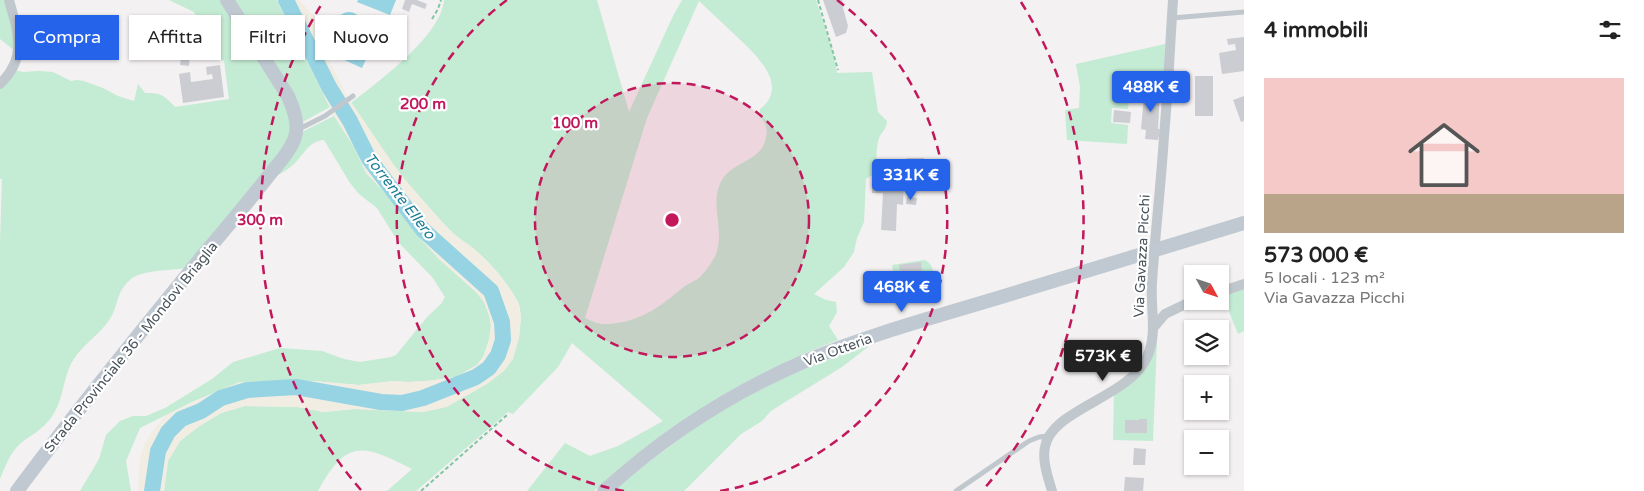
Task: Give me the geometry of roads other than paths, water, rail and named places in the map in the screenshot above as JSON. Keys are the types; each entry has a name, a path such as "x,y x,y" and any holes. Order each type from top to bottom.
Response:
{"main road":[{"path":"227,0 285,89 293,109 297,130"},
{"name":"Strada Provinciale 36 - Mondovì Briaglia","path":"17,491 50,446 152,318 281,161 291,146 297,130"},
{"name":"Via Otteria","path":"604,491 662,444 703,416 743,392 803,362 875,336 1244,224"}],"street":[{"path":"0,84 15,64 19,48 17,32 8,0"},
{"name":"Via Gavazza Picchi","path":"1048,436 1061,422 1119,387 1135,375 1147,359 1151,349 1153,328 1151,298 1173,0"},
{"path":"1229,289 1244,284"},
{"path":"1153,328 1164,314 1184,305"},
{"path":"1048,436 1044,456 1052,491"}],"lane":[{"path":"1172,18 1244,12"},
{"path":"297,130 325,116 353,96"},
{"path":"956,491 1029,441 1048,436"}],"water":[{"path":"358,0 396,0 390,15 357,2"},
{"path":"349,12 357,15 341,15"},
{"path":"344,60 366,60 362,68"}],"waterway":[{"name":"Torrente Ellero","path":"152,491 158,451 168,432 181,419 201,411 221,398 247,390 296,387 381,402 402,403 423,398 476,377 489,368 498,355 503,340 502,322 491,291 423,230 369,159 350,121 329,87 286,0"}]}
